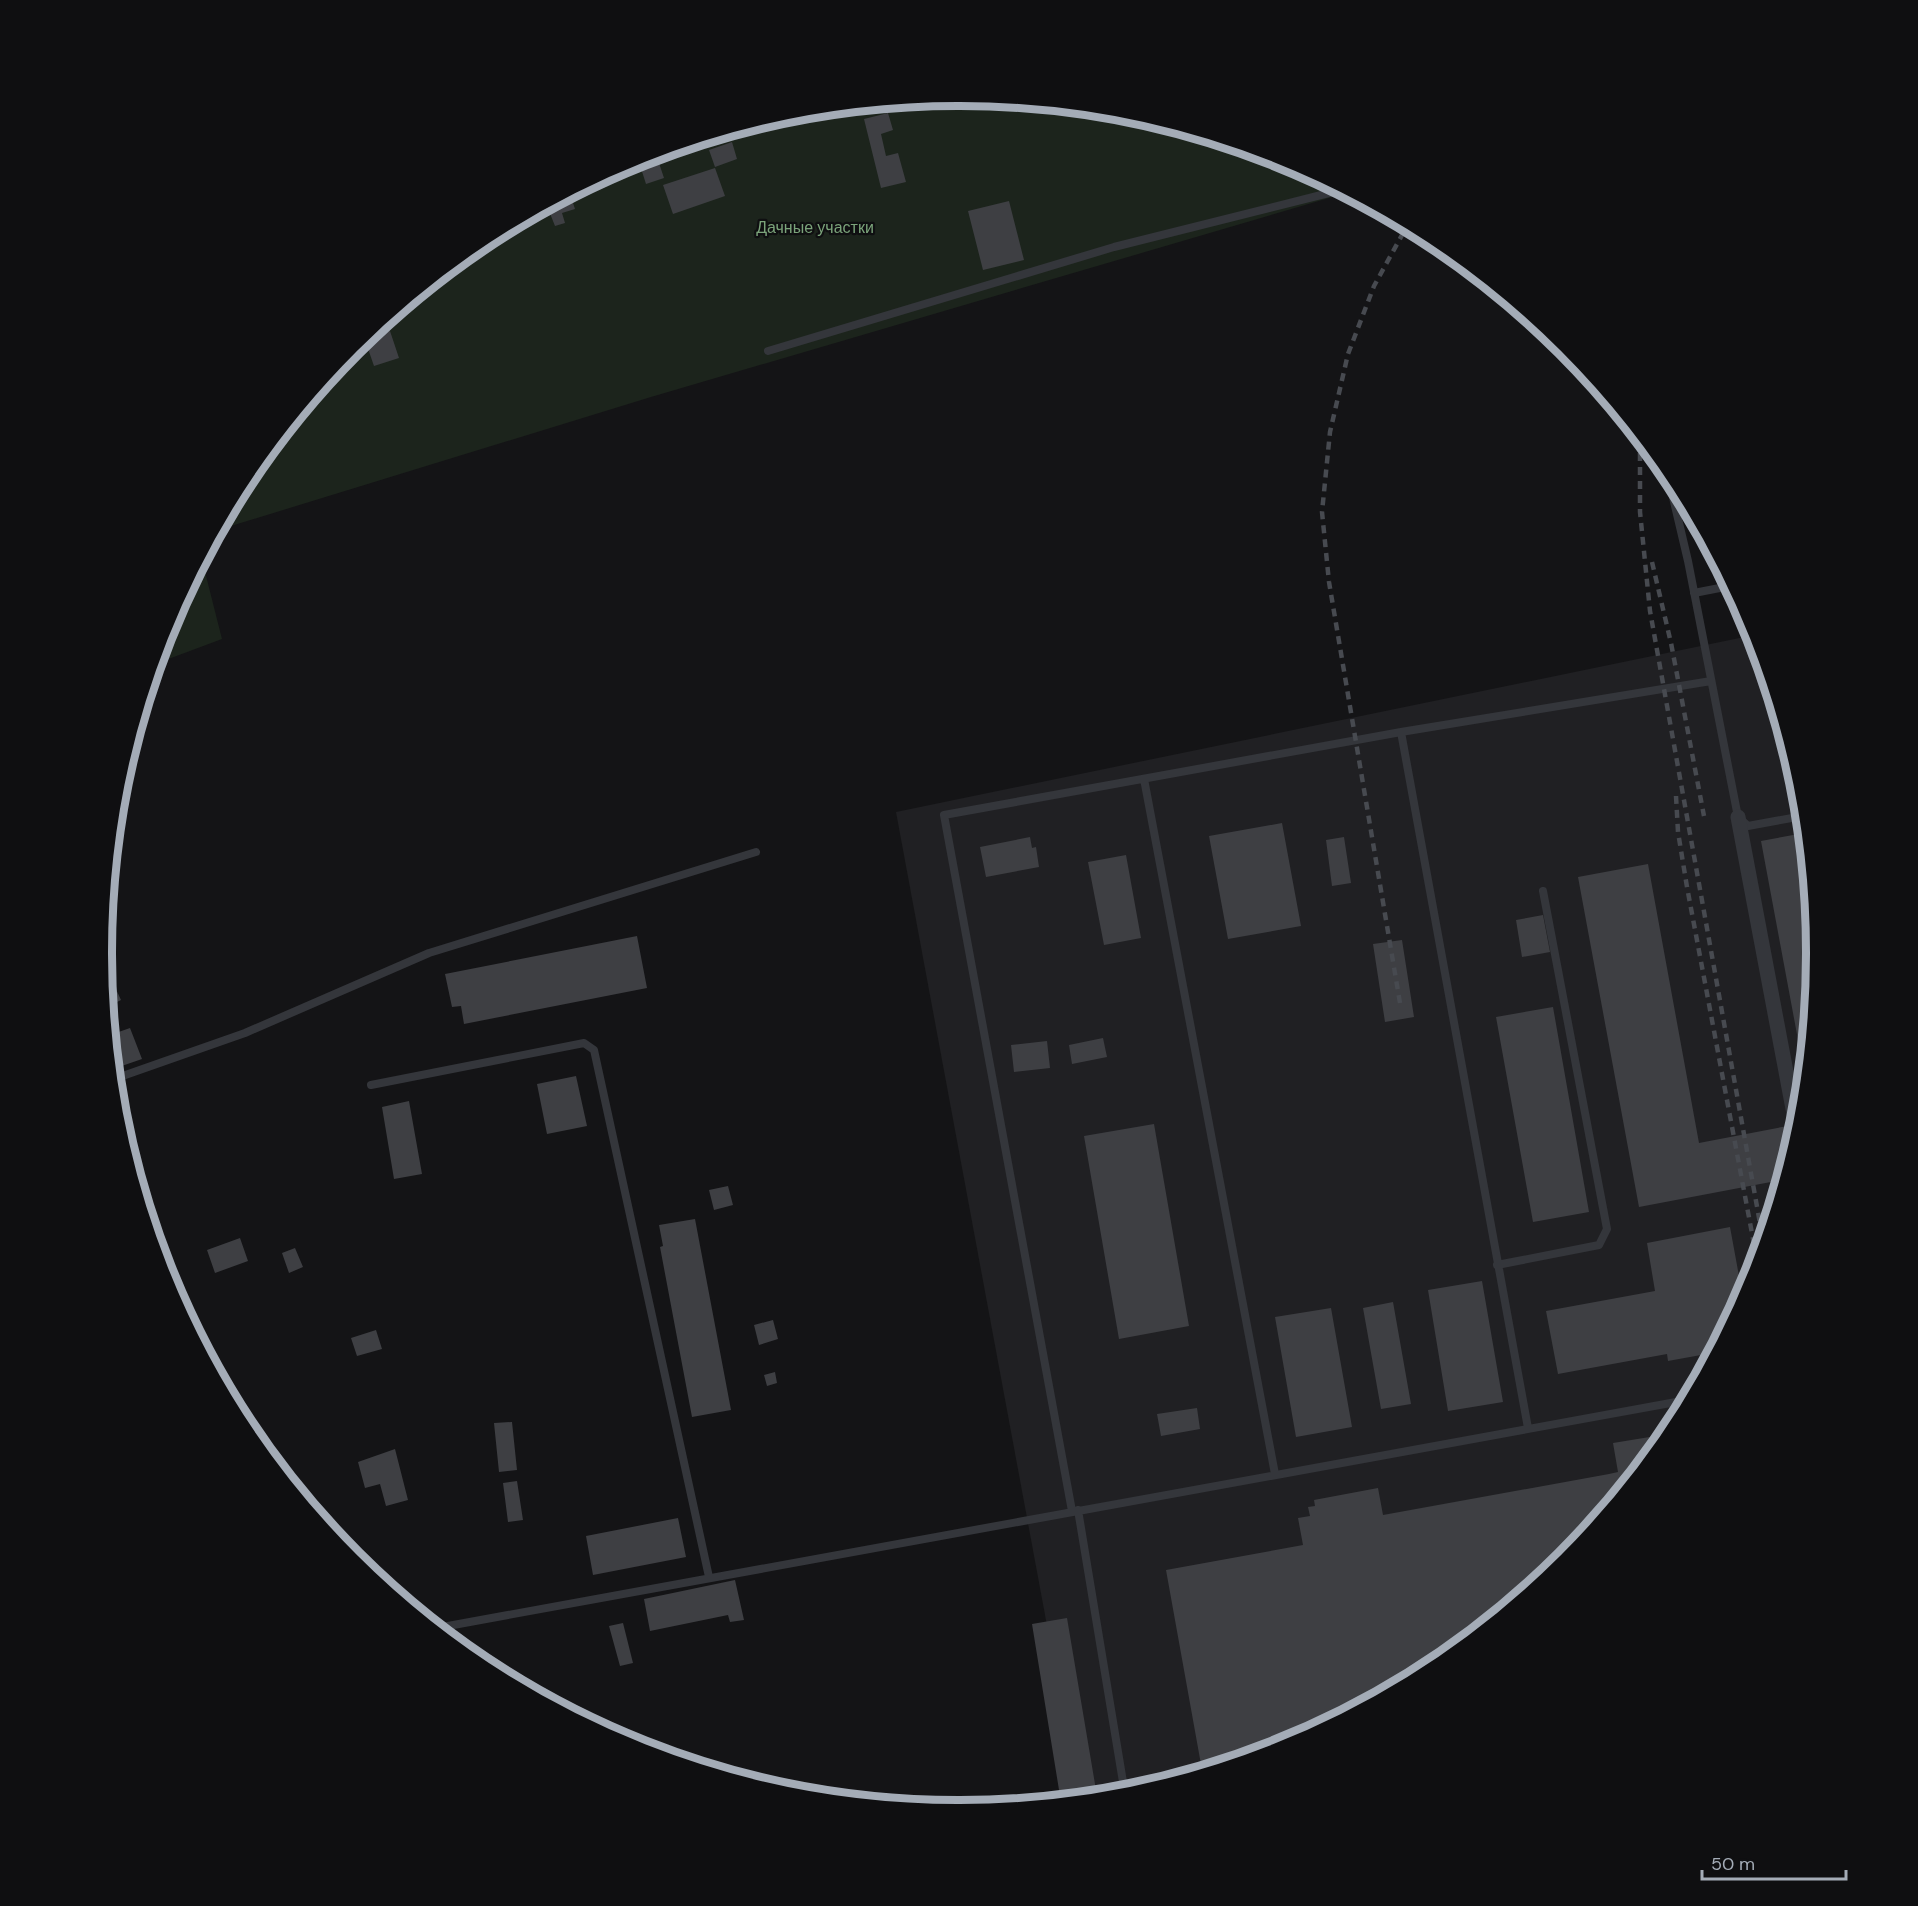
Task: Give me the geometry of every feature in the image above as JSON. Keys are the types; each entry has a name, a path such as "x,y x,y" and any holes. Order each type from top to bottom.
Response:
{"street":[{"path":"1738,817 1792,1102"}],"lane":[{"path":"768,351 1114,247 1330,193"},
{"path":"1673,499 1738,817 1748,826 1794,818"},
{"path":"1694,593 1722,588"},
{"path":"1123,1783 1075,1510 944,815 1401,732 1711,681"},
{"path":"1401,732 1528,1428"},
{"path":"1144,779 1275,1474"},
{"path":"122,1076 244,1033 429,953 756,852"},
{"path":"1497,1265 1599,1245 1607,1229 1543,891"},
{"path":"371,1085 584,1042 594,1050 709,1577"},
{"path":"446,1626 1676,1402"}],"shaded area":[{"path":"1744,637 1761,681 1777,734 1789,788 1804,898 1806,953 1804,1008 1789,1118 1777,1172 1761,1225 1741,1277 1692,1376 1663,1423 1631,1468 1558,1552 1474,1625 1429,1657 1382,1686 1283,1735 1231,1755 1178,1771 1078,1791 896,812"}],"green space":[{"name":"Дачные участки","path":"959,106 1014,108 1124,123 1178,135 1231,151 1283,171 1336,196 651,397 228,527 287,438 323,395 360,354 444,281 489,249 536,220 585,194 687,151 740,135 794,123 904,108"},
{"path":"205,570 222,639 165,660"}],"building":[{"path":"888,113 893,130 881,134 886,156 898,153 906,182 881,188 864,119"},
{"path":"732,142 737,159 715,167 709,150"},
{"path":"659,162 664,178 646,184 641,169"},
{"path":"715,168 725,196 673,214 663,185"},
{"path":"572,201 575,209 562,213 565,223 555,226 550,213"},
{"path":"1009,201 1024,260 983,270 968,211"},
{"path":"390,331 399,358 374,366 368,347 382,334"},
{"path":"1282,823 1301,926 1228,939 1209,836"},
{"path":"1797,834 1804,898 1806,953 1800,1048 1761,841"},
{"path":"1030,837 1032,848 1036,847 1039,867 986,877 980,847"},
{"path":"1344,837 1351,883 1332,886 1326,840"},
{"path":"1126,855 1141,938 1104,945 1088,862"},
{"path":"1648,864 1699,1143 1787,1126 1774,1181 1639,1207 1578,877"},
{"path":"1543,915 1550,952 1522,957 1516,920"},
{"path":"637,936 647,988 464,1024 461,1006 452,1007 445,974"},
{"path":"1402,940 1414,1017 1385,1022 1373,944"},
{"path":"113,983 121,1000 114,1004"},
{"path":"1553,1007 1589,1212 1533,1222 1496,1017"},
{"path":"130,1028 142,1059 121,1066 117,1033"},
{"path":"1103,1038 1107,1057 1072,1064 1069,1045"},
{"path":"1047,1041 1050,1068 1014,1072 1011,1045"},
{"path":"576,1076 587,1126 547,1134 537,1084"},
{"path":"409,1101 422,1174 394,1179 382,1107"},
{"path":"1154,1124 1189,1326 1119,1339 1084,1136"},
{"path":"728,1186 733,1205 714,1210 709,1190"},
{"path":"695,1219 731,1410 692,1417 660,1247 663,1246 659,1225"},
{"path":"1730,1227 1739,1276 1742,1275 1703,1355 1668,1361 1667,1354 1558,1374 1546,1311 1655,1291 1647,1243"},
{"path":"240,1238 248,1261 215,1273 207,1250"},
{"path":"295,1248 303,1267 289,1273 282,1253"},
{"path":"1482,1281 1503,1402 1448,1411 1428,1290"},
{"path":"1393,1302 1411,1404 1381,1409 1363,1308"},
{"path":"1331,1308 1352,1427 1296,1437 1275,1317"},
{"path":"773,1320 778,1339 759,1345 754,1325"},
{"path":"376,1330 382,1349 357,1356 351,1338"},
{"path":"775,1372 777,1383 767,1386 764,1375"},
{"path":"1197,1408 1200,1429 1161,1436 1157,1414"},
{"path":"512,1422 517,1470 499,1472 494,1423"},
{"path":"1653,1436 1631,1468 1558,1552 1474,1625 1429,1657 1382,1686 1333,1712 1283,1735 1201,1764 1166,1570 1303,1545 1298,1518 1310,1516 1308,1507 1315,1506 1314,1500 1378,1488 1383,1515 1618,1472 1613,1443"},
{"path":"395,1449 408,1500 386,1506 380,1484 365,1488 358,1462"},
{"path":"517,1481 523,1520 508,1522 503,1483"},
{"path":"678,1518 686,1557 593,1575 586,1536"},
{"path":"735,1580 744,1620 730,1622 728,1615 650,1631 644,1599"},
{"path":"1067,1618 1096,1788 1060,1793 1032,1624"},
{"path":"623,1623 633,1663 620,1666 609,1626"}],"railway":[{"path":"1400,1003 1329,582 1322,512 1330,432 1348,354 1374,286 1403,233"},
{"path":"1640,451 1640,512 1650,611 1761,1226"},
{"path":"1652,562 1671,643 1704,816"},
{"path":"1676,796 1678,832 1687,887 1754,1243"}]}
